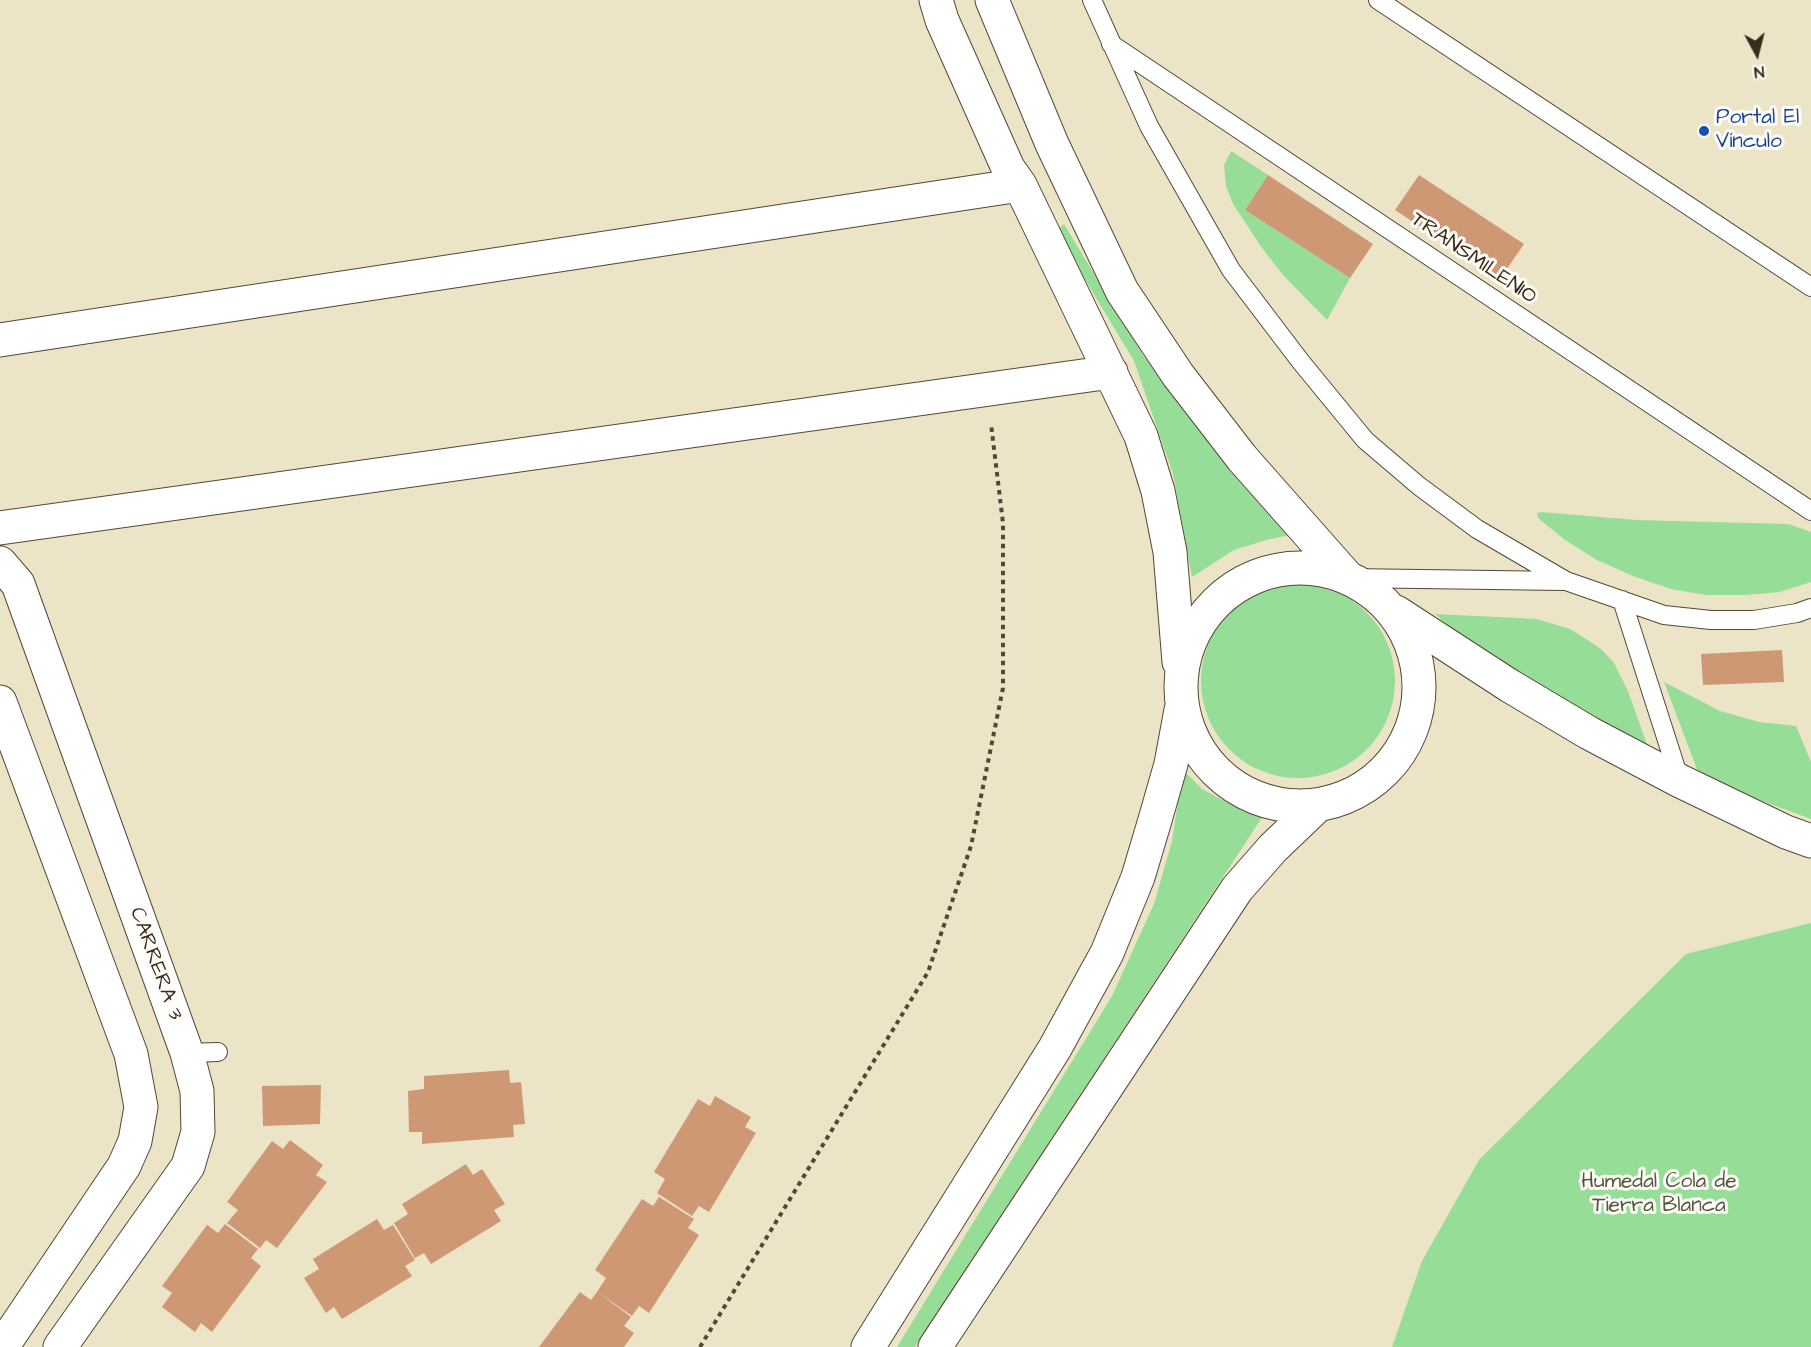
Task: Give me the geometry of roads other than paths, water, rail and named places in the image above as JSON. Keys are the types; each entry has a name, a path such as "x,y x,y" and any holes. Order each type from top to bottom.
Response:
{"street":[{"path":"868,1347 1054,1048 1107,953 1138,877 1170,764 1181,708 1170,552 1158,491 1141,436 1020,185 1008,168 942,20 936,0"},
{"path":"992,0 1052,144 1122,291 1178,375 1242,458 1348,578 1510,686 1589,733 1680,781 1786,832 1811,841"},
{"path":"0,340 1020,185"},
{"path":"0,528 1111,372"},
{"name":"CARRERA 3","path":"0,563 18,584 202,1052 197,1091 198,1132 188,1166 60,1347"},
{"path":"1180,672 1191,637 1211,606 1240,583 1275,570 1303,568 1312,568 1348,578"},
{"path":"1181,708 1194,743 1215,772 1245,794 1281,805 1318,805 1339,800 1358,791 1386,769 1407,741 1418,707 1419,672 1409,638 1390,608"},
{"path":"0,702 131,1054 141,1107 135,1141 124,1166 2,1347"},
{"path":"935,1347 1237,889 1273,848 1318,805"}],"lane":[{"path":"1092,0 1149,126 1231,270 1301,362 1365,440 1419,486 1477,529 1566,581 1664,615 1711,620 1755,620 1797,613 1811,608"},
{"path":"1378,0 1811,287"},
{"name":"TRANSMILENIO","path":"1111,44 1811,511"},
{"path":"1348,578 1566,581"},
{"path":"1622,600 1680,781"}],"place":[{"name":"Portal El Vínculo","path":"1704,131"}],"park label":[{"name":"Humedal Cola de Tierra Blanca","path":"1659,1195"}]}
